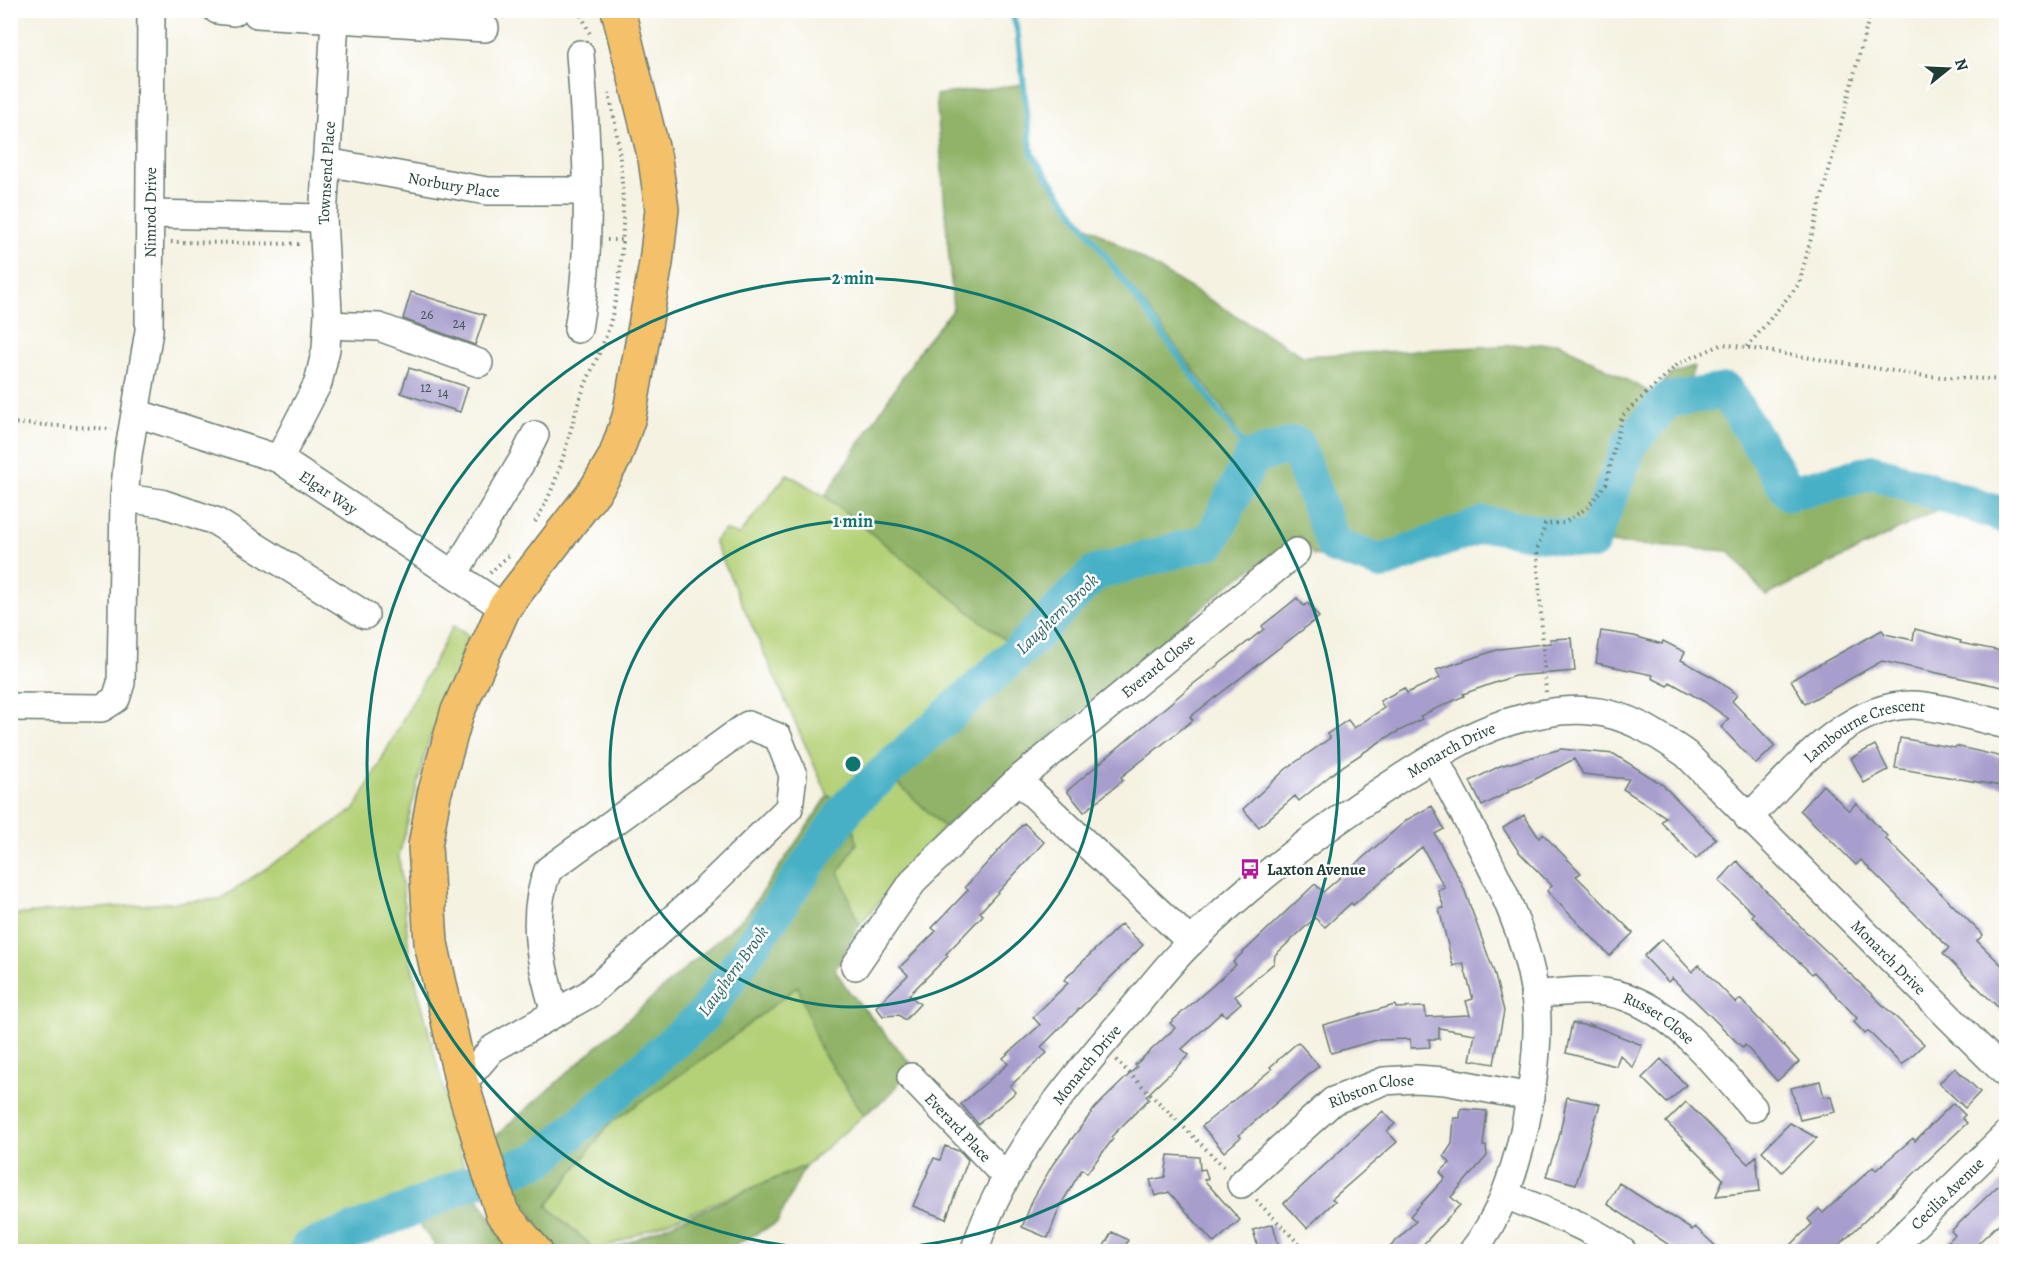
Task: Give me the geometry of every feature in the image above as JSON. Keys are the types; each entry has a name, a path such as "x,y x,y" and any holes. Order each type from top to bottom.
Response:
{"main road":[{"path":"536,1251 502,1213 462,1084 431,943 425,846 434,795 457,713 504,608 596,489 615,457 629,417 656,263 662,209 655,159 618,10"}],"street":[{"name":"Nimrod Drive","path":"10,706 102,708 116,699 121,683 124,498 149,330 151,10"},
{"path":"236,12 335,21 485,28"},
{"name":"Townsend Place","path":"279,459 318,383 328,325 323,218 335,21"},
{"path":"578,329 586,285 586,126 580,54"},
{"name":"Norbury Place","path":"326,162 488,191 585,191"},
{"path":"150,214 323,218"},
{"path":"328,325 379,327 479,363"},
{"name":"Elgar Way","path":"134,422 216,436 279,459 504,608"},
{"path":"454,574 522,461 535,435"},
{"path":"124,498 161,503 215,521 365,615"},
{"name":"Everard Close","path":"855,966 915,879 1018,780 1296,552"},
{"name":"Lambourne Crescent","path":"1748,818 1836,731 1868,714 1913,705 2007,725"},
{"name":"Monarch Drive","path":"977,1250 1006,1178 1061,1095 1100,1045 1191,942 1313,839 1434,757 1505,723 1547,713 1590,711 1635,722 1686,754 1748,818 2005,1069"},
{"path":"462,1084 492,1049 589,994 705,890 789,808 793,775 778,737 748,725 548,870 539,892 538,949 555,1013"},
{"path":"1434,757 1505,896 1523,945 1534,995 1537,1026 1531,1097 1506,1196 1472,1251"},
{"path":"1018,780 1191,942"},
{"name":"Russet Close","path":"1534,995 1579,991 1624,996 1661,1015 1698,1047 1753,1108"},
{"name":"Everard Place","path":"911,1077 1006,1178"},
{"name":"Ribston Close","path":"1241,1184 1333,1101 1384,1081 1416,1079 1445,1081 1531,1097"},
{"name":"Cecilia Avenue","path":"1887,1251 2007,1135"},
{"path":"1506,1196 1584,1228 1623,1251"}],"path":[{"path":"1747,348 1799,284 1870,10"},
{"path":"150,242 323,244"},
{"path":"1547,713 1537,552 1545,524 1564,523 1588,507 1606,484 1622,416 1678,364 1723,344 1925,376 2007,380"},
{"path":"10,423 134,422"},
{"path":"1100,1045 1307,1251"}],"green space":[{"path":"1024,84 1032,155 1086,225 1303,356 1559,343 1651,393 1672,374 1694,367 1689,383 1726,391 1790,492 1874,472 1955,501 1766,596 1729,551 1592,542 1484,524 1382,562 1313,555 1300,536 1231,583 944,827 887,773 1017,650 825,496 922,347 953,309 936,95","holes":["1119,271 1225,412 1246,447"]},
{"path":"787,474 825,496 1018,650 888,772 944,827 859,925 839,872 857,843 849,805 828,796 714,541 725,530 739,535"},
{"path":"453,626 469,636 427,746 399,856 410,959 468,1183 409,1210 308,1248 306,1251 11,1252 11,915 220,899 355,809"},
{"path":"828,796 849,805 857,843 839,872 859,925 835,970 848,990 910,1063 901,1080 886,1098 864,1115 819,1047 798,986 713,1052 609,1124 547,1206 597,1251 554,1251 489,1142 747,914"},
{"path":"799,985 819,1047 864,1115 805,1166 597,1251 547,1206 609,1124 713,1052"},
{"path":"805,1166 777,1223 723,1251 609,1251"},
{"path":"468,1183 512,1251 439,1251 409,1210"}],"building":[{"path":"411,292 485,315 475,345 403,319"},
{"path":"409,368 468,387 460,412 401,393"},
{"path":"1297,598 1304,606 1308,603 1319,617 1190,717 1193,720 1121,777 1123,780 1084,812 1067,791 1187,689 1264,629 1262,626"},
{"path":"1915,629 1961,641 1960,643 2007,652 2007,688 1882,661 1805,704 1791,680 1882,630 1885,634 1913,640"},
{"path":"1601,631 1634,636 1662,644 1663,641 1685,652 1681,660 1716,679 1737,695 1732,701 1775,746 1756,764 1721,727 1729,719 1705,702 1670,682 1668,686 1652,678 1653,675 1596,663"},
{"path":"1572,638 1575,671 1514,676 1463,694 1464,696 1420,716 1422,719 1384,739 1337,770 1299,801 1295,796 1259,827 1243,809 1286,769 1330,738 1327,734 1348,720 1354,728 1384,708 1380,701 1404,688 1407,693 1440,678 1436,670 1500,649 1551,643 1550,639"},
{"path":"1900,738 1955,748 1956,746 2007,758 2007,787 1895,768"},
{"path":"1875,745 1888,770 1864,783 1851,758"},
{"path":"1561,749 1614,754 1663,785 1716,839 1696,859 1661,822 1666,817 1623,789 1629,779 1583,774 1574,759 1522,786 1508,790 1509,792 1482,806 1470,781 1500,766"},
{"path":"1823,785 1849,811 1856,803 1887,836 1885,838 1983,935 1977,941 2007,970 2007,1016 1943,954 1949,948 1861,860 1856,865 1800,810"},
{"path":"1432,806 1444,829 1435,834 1463,886 1494,972 1504,1011 1494,1064 1470,1060 1475,1034 1439,1028 1439,1039 1429,1039 1430,1047 1411,1048 1410,1039 1377,1040 1331,1053 1323,1025 1395,1005 1396,1008 1425,1007 1426,1017 1470,1015 1466,1001 1473,999 1463,963 1453,966 1439,909 1444,908 1438,890 1445,888 1422,847 1353,905 1351,903 1325,927 1315,918 1275,955 1274,963 1235,996 1241,1003 1226,1016 1222,1012 1182,1049 1189,1055 1146,1096 1149,1099 1111,1137 1113,1139 1087,1173 1082,1169 1060,1206 1048,1238 1022,1227 1033,1199 1053,1164 1095,1108 1137,1067 1135,1065 1175,1028 1170,1023 1236,965 1233,962 1315,884 1323,892 1408,819"},
{"path":"1524,815 1539,838 1543,834 1581,873 1576,876 1633,933 1610,956 1547,891 1552,886 1519,852 1503,828"},
{"path":"1024,823 1044,842 980,912 983,915 946,954 948,956 909,995 920,1004 905,1020 899,1015 883,1016 876,1007 908,975 900,967 936,931 932,928 968,890 965,887"},
{"path":"1737,861 1804,930 1924,1044 1902,1065 1868,1031 1865,1034 1854,1022 1857,1018 1814,972 1812,974 1775,940 1752,916 1754,914 1719,881"},
{"path":"1121,924 1143,945 1041,1047 1047,1053 1010,1086 1016,1092 978,1124 961,1104 1008,1064 1003,1058 1040,1025 1033,1017 1068,983 1064,980"},
{"path":"1662,939 1692,972 1699,965 1736,1003 1740,999 1799,1062 1777,1081 1745,1045 1743,1048 1672,978 1668,982 1644,956"},
{"path":"1572,1023 1593,1027 1589,1024 1642,1045 1633,1068 1620,1055 1616,1066 1566,1053"},
{"path":"1298,1042 1319,1066 1239,1135 1241,1137 1224,1152 1202,1126 1272,1069 1270,1067"},
{"path":"1661,1059 1686,1085 1667,1103 1642,1078"},
{"path":"1955,1068 1980,1092 1965,1108 1939,1083"},
{"path":"1820,1081 1824,1097 1831,1096 1835,1112 1800,1120 1791,1088"},
{"path":"1567,1097 1600,1104 1576,1184 1546,1176 1559,1138"},
{"path":"1686,1102 1748,1164 1756,1156 1760,1191 1716,1196 1723,1179 1666,1122"},
{"path":"1953,1103 1965,1115 1962,1118 1967,1123 1833,1251 1785,1251 1812,1224 1808,1219 1819,1209 1823,1213 1873,1167 1876,1170 1913,1138 1915,1141"},
{"path":"1461,1109 1487,1111 1483,1146 1486,1146 1487,1156 1451,1197 1460,1205 1417,1251 1386,1251 1416,1221 1410,1216 1445,1178 1440,1172 1450,1163 1444,1156 1452,1144 1454,1118 1460,1118"},
{"path":"1383,1111 1395,1124 1387,1131 1397,1142 1332,1199 1335,1201 1307,1228 1284,1203"},
{"path":"1790,1123 1817,1138 1782,1172 1762,1151"},
{"path":"945,1146 961,1152 968,1160 946,1219 913,1206 934,1158 940,1160"},
{"path":"1168,1155 1199,1157 1200,1170 1205,1169 1208,1179 1204,1180 1240,1220 1214,1243 1169,1192 1155,1196 1150,1180 1165,1177"},
{"path":"2007,1177 2007,1216 1970,1251 1937,1251 1955,1235 1951,1231"},
{"path":"1619,1183 1692,1230 1695,1227 1721,1251 1678,1251 1607,1204"},
{"path":"1273,1224 1280,1251 1259,1251 1253,1230"},
{"path":"1112,1232 1128,1240 1123,1251 1101,1251"}],"waterway":[{"path":"1011,10 1017,29 1032,155 1252,457"},
{"name":"Laughern Brook","path":"306,1252 308,1248 409,1210 468,1183 541,1159 703,1016 849,805 1022,648 1095,573 1211,541 1252,457 1296,444 1334,546 1382,562 1484,524 1592,542 1631,442 1667,400 1726,391 1790,493 1874,472 2006,516"}],"place":[{"name":"Laxton Avenue","path":"1250,869"}]}
